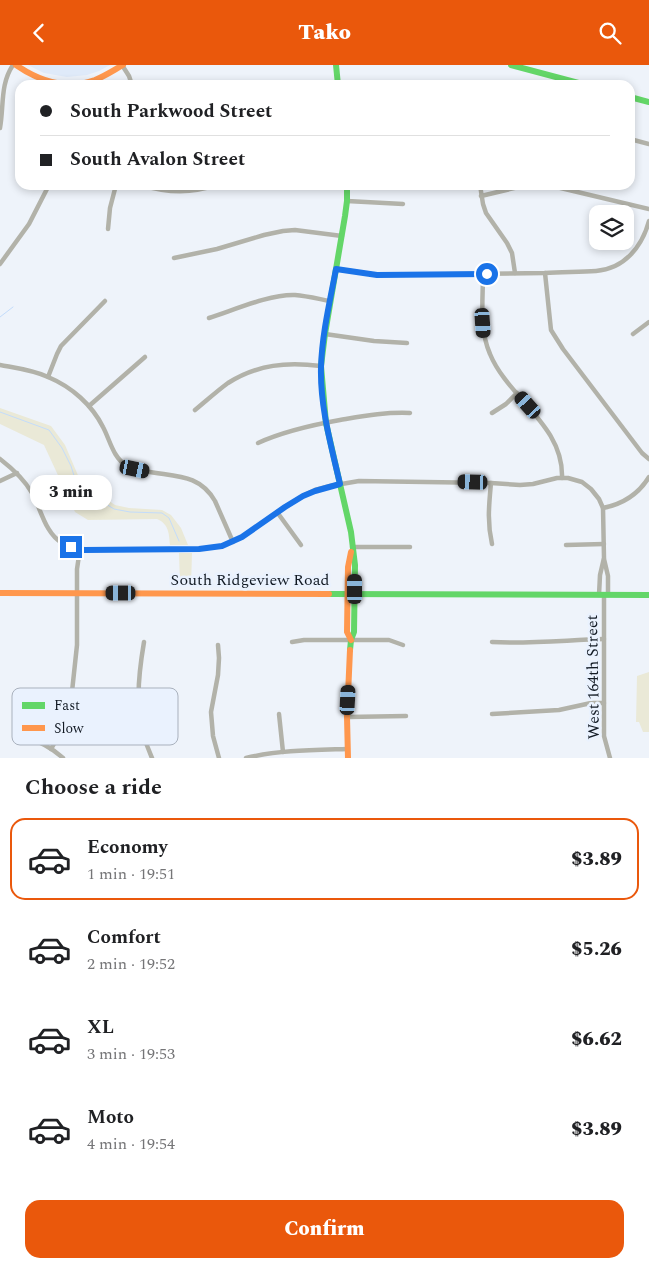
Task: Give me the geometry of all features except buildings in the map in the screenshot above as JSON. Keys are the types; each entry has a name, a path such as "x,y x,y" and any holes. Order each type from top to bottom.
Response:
{"street":[{"path":"0,128 4,85 6,77 15,65 42,80"},
{"path":"93,80 122,65 130,80"},
{"path":"336,65 338,80"},
{"path":"511,65 567,80"},
{"path":"635,98 649,102"},
{"path":"635,140 649,144"},
{"path":"0,264 29,224 46,190"},
{"path":"108,229 110,208 115,190"},
{"path":"160,190 173,192 197,190"},
{"path":"347,190 342,236 321,366 326,423 348,517 355,565 351,594 354,632 351,640 347,717 348,758"},
{"path":"480,190 486,213 508,243 512,253 515,273"},
{"path":"481,196 506,190"},
{"path":"569,190 649,209"},
{"path":"347,201 403,204"},
{"path":"336,269 377,275 597,271 612,267 626,258 638,246 649,221"},
{"path":"174,258 217,249 283,231 295,230 342,236"},
{"path":"545,273 551,330 642,453 649,459"},
{"path":"483,274 483,323 487,347 499,371 542,423 557,449 562,465 562,478"},
{"path":"209,318 254,303 286,296 330,301"},
{"path":"48,377 56,354 61,346 105,301"},
{"path":"634,334 649,322"},
{"path":"325,333 374,341 406,343"},
{"path":"90,406 145,357"},
{"path":"195,410 228,384 254,370 279,365 303,364 321,366"},
{"path":"0,365 48,377 70,389 90,406 103,427 116,456 123,463 135,469 191,479 208,490 215,501 233,542"},
{"path":"492,413 506,404 517,393"},
{"path":"258,443 284,433 326,423 391,412 410,413"},
{"path":"0,459 23,478 33,494 42,517 53,536 61,543 84,550 199,549 222,546 247,534 277,512 315,491 340,484 367,480 520,485 562,478 575,480 586,485 599,499 603,508 613,506 628,499 643,487 649,477"},
{"path":"0,481 17,473"},
{"path":"491,483 488,519 492,544"},
{"name":"West 164th Street","path":"603,508 604,558 608,576 604,595"},
{"path":"277,512 301,545"},
{"path":"566,545 604,544"},
{"path":"352,547 410,547"},
{"path":"73,688 77,645 77,593 80,549"},
{"name":"West 164th Street","path":"604,558 600,575 604,595 604,736 610,758"},
{"name":"South Ridgeview Road","path":"0,593 649,595"},
{"path":"492,642 528,643 604,639"},
{"path":"292,642 304,640 389,640 404,645"},
{"path":"138,688 138,676 144,642"},
{"path":"218,645 219,667 211,713 213,736 218,758"},
{"path":"492,714 559,710 591,703 604,703"},
{"path":"279,714 283,752"},
{"path":"347,717 406,716"},
{"path":"44,745 63,758"},
{"path":"51,749 53,745"},
{"path":"147,745 152,758"},
{"path":"246,758 283,752 348,749"}],"shaded area":[{"path":"28,65 110,65 87,75 67,77 44,73"}],"green space":[{"path":"0,408 51,426 65,445 80,480 88,487 115,505 129,508 162,510 171,515 181,528 188,545 170,545 169,533 166,527 157,519 88,520 75,512 44,445 0,424"},
{"path":"179,553 192,553 191,585 180,585"},
{"path":"649,672 649,732 643,732 639,722 636,722 637,676"}],"waterway":[{"path":"0,317 13,307"},
{"path":"0,412 49,430 62,448 76,482 85,491 114,509 130,512 162,513 169,518 179,541"}],"traffic: fast":[{"path":"336,65 338,80"},
{"path":"511,65 567,80"},
{"path":"635,98 649,102"},
{"path":"347,190 345,216 321,366 326,423 351,532 355,565 354,632 350,650"},
{"path":"329,594 649,595"}],"traffic: slow":[{"path":"16,65 25,71 47,80"},
{"path":"95,80 123,65"},
{"path":"351,552 348,567 347,632 351,640"},
{"path":"0,593 329,594"},
{"path":"348,758 347,717 350,650"}],"route":[{"path":"71,547 84,550 206,549 222,546 247,534 303,496 340,484 326,423 321,366 336,269 377,275 487,274"}]}
